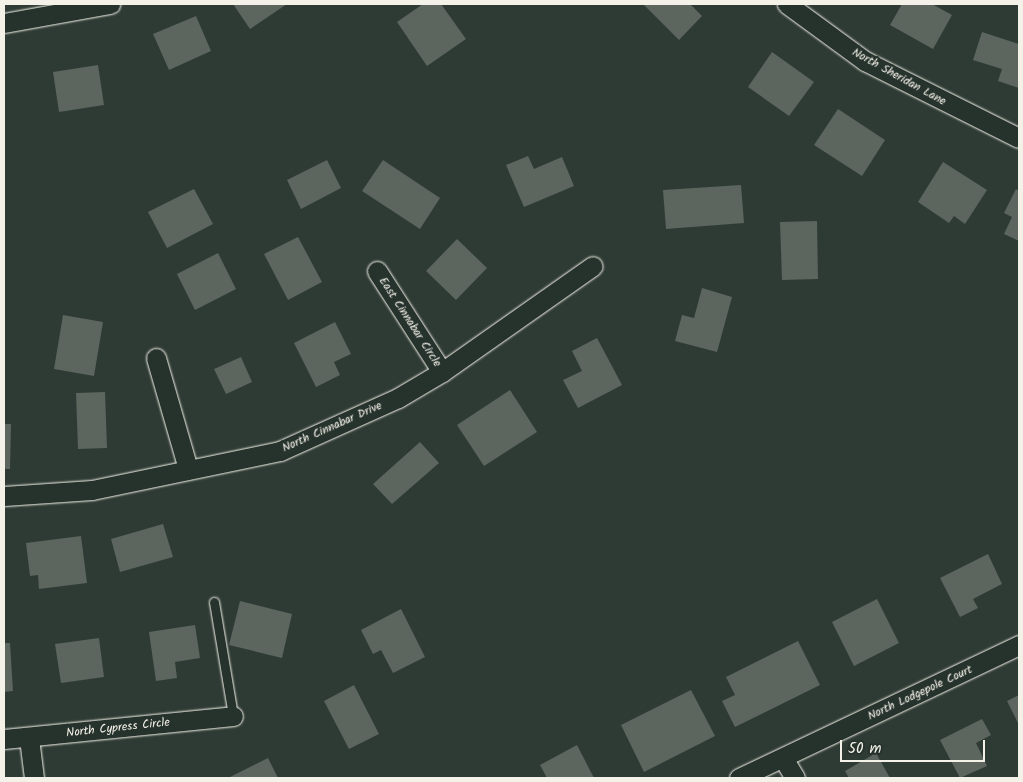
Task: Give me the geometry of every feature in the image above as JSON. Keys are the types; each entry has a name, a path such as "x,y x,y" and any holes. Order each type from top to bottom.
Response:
{"street":[{"path":"4,23 110,4"},
{"name":"North Sheridan Lane","path":"787,4 865,61 1019,138"},
{"name":"North Cinnabar Drive","path":"4,496 92,490 188,468 280,450 398,398 442,372 593,266"},
{"name":"East Cinnabar Circle","path":"377,271 442,372"},
{"path":"156,358 188,468"},
{"name":"North Lodgepole Court","path":"739,778 1019,645"},
{"name":"North Cypress Circle","path":"4,739 29,738 233,716"},
{"path":"29,738 34,778"},
{"path":"783,758 796,778"}],"lane":[{"path":"214,602 233,716"}],"building":[{"path":"233,4 287,4 250,29"},
{"path":"423,4 441,4 466,39 427,66 397,22"},
{"path":"643,4 690,4 702,16 679,40"},
{"path":"902,4 932,4 952,15 933,49 890,25"},
{"path":"196,16 211,51 169,70 153,34"},
{"path":"982,32 1019,44 1019,88 998,81 1002,69 973,60"},
{"path":"772,52 814,82 789,116 748,87"},
{"path":"98,65 104,105 59,112 53,72"},
{"path":"838,109 885,140 862,176 814,145"},
{"path":"528,156 534,169 562,157 574,186 524,207 506,165"},
{"path":"327,160 341,188 301,209 287,180"},
{"path":"383,160 440,198 420,229 362,191"},
{"path":"943,162 987,190 965,224 954,216 949,223 918,202"},
{"path":"741,185 744,223 666,229 663,190"},
{"path":"194,189 213,224 167,248 148,212"},
{"path":"1016,189 1019,191 1019,241 1004,234 1012,217 1004,213"},
{"path":"817,221 818,279 782,280 780,222"},
{"path":"298,237 322,282 288,300 264,254"},
{"path":"457,239 487,268 456,300 426,271"},
{"path":"218,253 236,289 195,310 177,274"},
{"path":"702,288 732,297 717,352 675,341 682,315 694,318"},
{"path":"63,315 103,322 94,376 54,369"},
{"path":"335,322 351,354 334,362 340,375 316,387 294,343"},
{"path":"597,338 622,385 578,408 563,380 582,371 572,351"},
{"path":"241,357 252,382 226,394 214,369"},
{"path":"510,390 537,432 484,466 457,425"},
{"path":"105,392 107,448 78,449 76,393"},
{"path":"4,424 11,424 10,469 4,469"},
{"path":"420,442 439,463 392,504 373,484"},
{"path":"163,524 173,557 120,572 111,539"},
{"path":"81,536 87,583 39,589 38,575 30,576 26,543"},
{"path":"988,554 1002,584 973,599 978,608 960,617 940,578"},
{"path":"877,599 899,643 854,666 832,622"},
{"path":"240,601 292,614 282,658 229,645"},
{"path":"401,609 425,657 393,673 381,650 373,654 361,630"},
{"path":"195,625 200,658 175,662 177,678 156,681 149,632"},
{"path":"99,638 104,677 61,683 55,644"},
{"path":"798,641 820,685 735,727 722,701 735,695 726,677"},
{"path":"4,643 10,643 13,691 4,692"},
{"path":"354,685 379,734 349,749 324,701"},
{"path":"691,690 715,736 644,772 621,725"},
{"path":"1019,695 1019,725 1007,701"},
{"path":"982,719 991,735 976,743 987,766 960,778 940,740"},
{"path":"577,745 594,778 547,778 540,765"},
{"path":"876,753 890,778 849,778 845,771"},
{"path":"268,758 278,778 228,778"}]}
